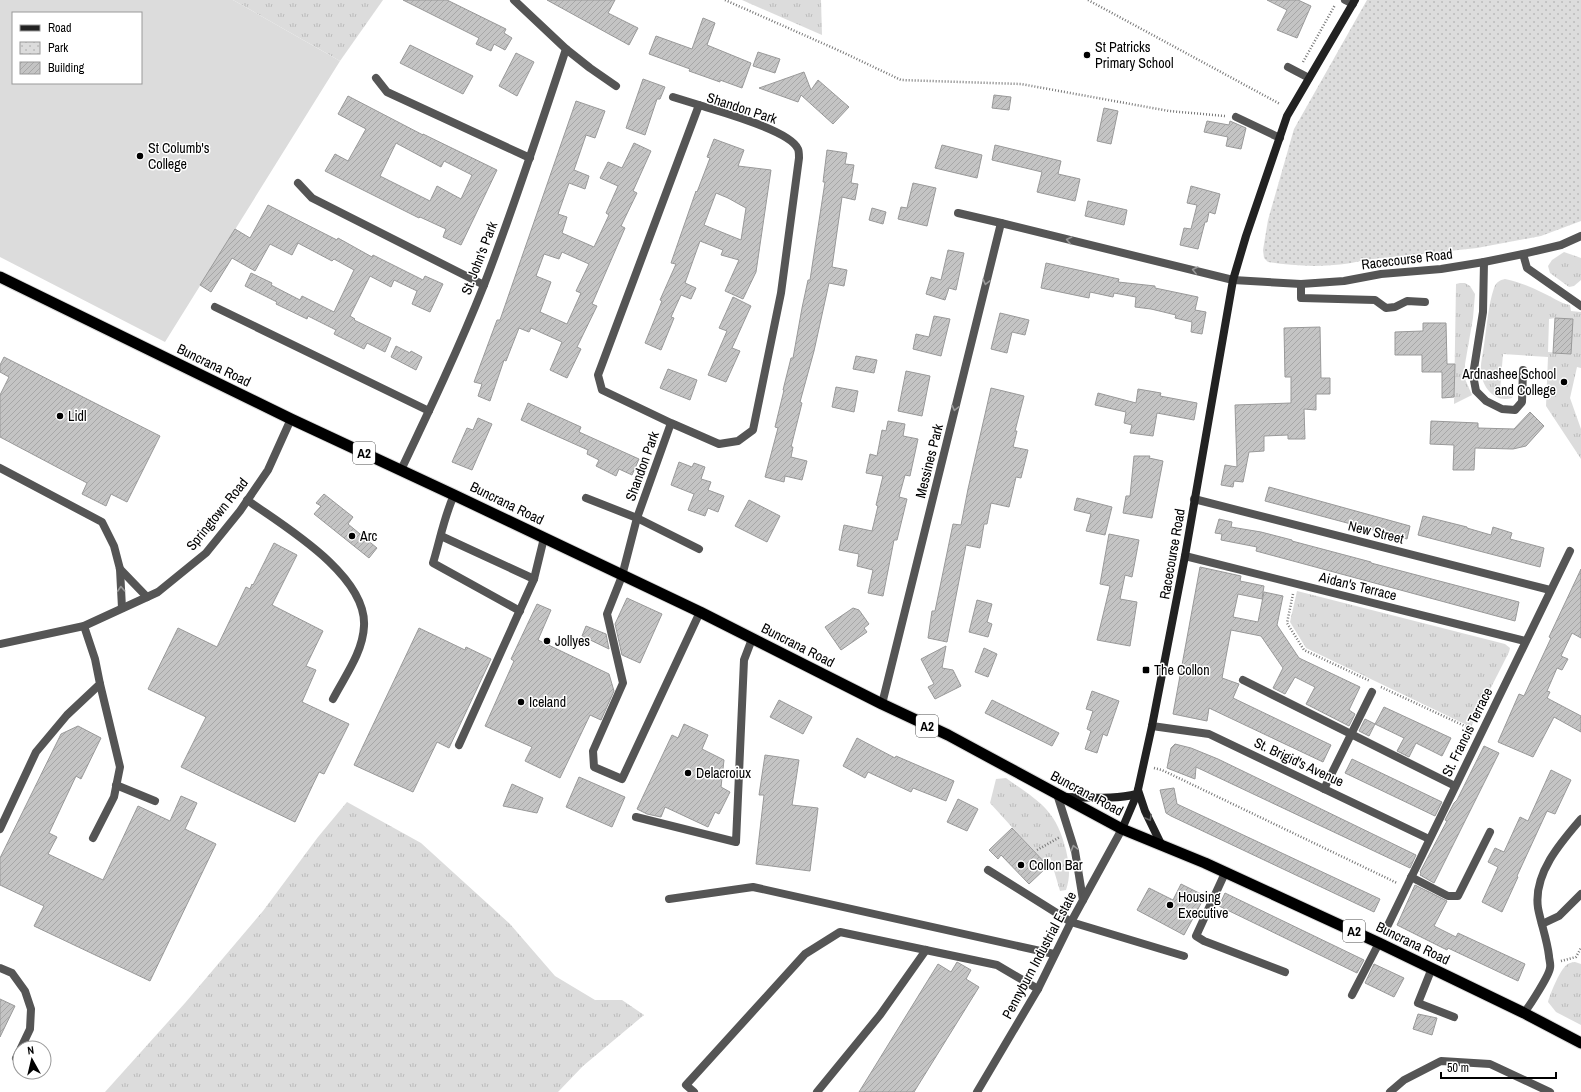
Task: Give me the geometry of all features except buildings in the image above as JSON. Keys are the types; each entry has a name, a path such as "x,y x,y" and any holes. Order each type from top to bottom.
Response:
{"highway":[{"name":"Buncrana Road","path":"0,278 291,419 700,612 882,704 948,735 1122,830 1225,873 1379,943 1524,1013 1581,1043"}],"main road":[{"name":"Racecourse Road","path":"1122,830 1138,792 1144,766 1185,556 1233,280 1246,236 1287,116 1351,1"},
{"path":"1059,795 1106,798 1123,797 1138,792 1145,811 1162,846"}],"street":[{"path":"514,0 566,49 616,86"},
{"name":"St. John's Park","path":"401,470 430,411 484,285 530,158 566,49"},
{"path":"1288,67 1309,78"},
{"path":"376,78 386,92 530,158"},
{"path":"673,97 699,105"},
{"name":"Shandon Park","path":"699,105 761,125 786,137 798,148 799,158 781,293 753,430 738,441 720,444 671,423 602,390 598,375 699,105"},
{"path":"1236,117 1280,138"},
{"path":"298,183 312,198 484,285"},
{"path":"958,213 1233,280"},
{"name":"Messines Park","path":"882,704 1001,223"},
{"name":"Racecourse Road","path":"1233,280 1301,284 1344,281 1381,274 1441,269 1523,254 1561,245 1581,236"},
{"path":"1523,254 1527,268 1581,306"},
{"path":"1484,262 1483,312 1473,375 1476,390 1486,401 1502,409 1515,410 1522,402 1523,370"},
{"path":"1301,284 1301,298 1375,300 1386,308 1395,307 1407,301 1425,302"},
{"path":"215,308 430,411"},
{"name":"Springtown Road","path":"0,644 84,626 158,592 206,553 248,500 268,470 291,419"},
{"name":"Shandon Park","path":"671,423 637,518 622,576 607,614 623,683 593,751 594,767 622,779 700,612"},
{"path":"0,468 102,522 114,546 120,569 122,608"},
{"path":"454,495 446,511 441,536 433,563 520,611"},
{"name":"Shandon Park","path":"586,498 637,518 699,549"},
{"name":"New Street","path":"1194,499 1550,590"},
{"path":"248,500 312,546 338,570 346,580 361,607 364,617 362,642 357,655 333,699"},
{"path":"441,536 534,578"},
{"path":"459,745 534,578 544,538"},
{"name":"St. Francis Terrace","path":"1388,925 1570,551"},
{"name":"Aidan's Terrace","path":"1185,556 1525,642"},
{"path":"120,569 147,597"},
{"path":"84,626 95,659 120,767 114,797 93,838"},
{"path":"636,818 736,842 744,660 752,639"},
{"path":"1244,680 1455,786"},
{"path":"0,829 36,752 67,715 100,684"},
{"path":"1324,789 1372,692"},
{"name":"St. Brigid's Avenue","path":"1152,726 1209,734 1429,839"},
{"path":"116,785 155,801"},
{"path":"1059,795 1070,832 1079,871 1083,900"},
{"path":"1524,1013 1536,995 1550,968 1547,946 1538,907 1538,886 1546,867 1563,840 1581,819"},
{"name":"Pennyburn Industrial Estate","path":"977,1092 1038,989 1054,954 1122,830"},
{"path":"1411,877 1448,896 1458,896 1490,832"},
{"path":"988,870 1071,922 1184,956"},
{"path":"1225,873 1196,936 1204,941 1285,972"},
{"path":"669,899 753,887 1054,954"},
{"path":"1542,924 1559,916 1581,894"},
{"path":"694,1092 686,1085 696,1073 805,954 840,932 997,965 1038,989"},
{"path":"1352,995 1379,943"},
{"path":"817,1092 880,1015 926,950"},
{"path":"0,968 12,973 25,992 31,1009 30,1029 24,1040"},
{"path":"1432,968 1418,1003 1454,1017"},
{"path":"1390,1092 1404,1080 1441,1061 1490,1064 1550,1092"}],"path":[{"path":"725,0 901,80 1021,84 1169,112 1236,117"},
{"path":"1088,0 1280,104"},
{"path":"1295,583 1287,623 1304,650 1480,734"},
{"path":"1144,766 1162,770 1407,888"},
{"path":"1037,850 1070,832"},
{"path":"1550,968 1563,960 1576,957 1581,948"}],"green space":[{"name":"St Columb's College","path":"0,0 233,0 340,61 165,342 0,257"},
{"path":"233,0 383,0 340,61"},
{"path":"742,0 821,0 822,35"},
{"path":"1367,0 1581,0 1581,221 1541,236 1477,248 1364,260 1353,263 1316,266 1291,265 1268,262 1264,258 1263,250 1268,220 1294,129"},
{"path":"1564,252 1581,258 1581,280 1574,286 1569,287 1550,273 1548,266 1552,260"},
{"path":"1505,279 1524,284 1570,305 1571,311 1581,312 1581,368 1577,367 1570,398 1581,429 1581,459 1546,406 1548,357 1503,354 1500,391 1515,392 1512,398 1506,399 1495,396 1484,384 1481,366 1489,309 1496,284","holes":["1555,318 1571,354 1548,352 1549,319"]},
{"path":"1465,283 1470,286 1475,294 1473,318 1465,364 1465,379 1472,395 1454,404 1456,284"},
{"path":"1297,591 1505,644 1510,648 1509,652 1471,727 1306,648 1290,622"},
{"path":"1006,778 1044,807 1057,825 1062,836 1068,860 1069,874 1066,890 1060,891 1050,857 1042,860 990,803 996,779"},
{"path":"347,802 421,843 510,924 555,976 595,1000 622,1000 644,1015 583,1066 558,1092 105,1092 185,1003 263,911 318,837"},
{"path":"1575,962 1581,964 1581,1025 1556,1012 1548,1002 1553,987 1562,970 1565,966"}],"place":[{"name":"St Patricks Primary School","path":"1087,55"},
{"name":"St Columb's College","path":"140,156"},
{"name":"Ardnashee School and College","path":"1564,382"},
{"name":"Lidl","path":"60,416"},
{"name":"Arc","path":"352,536"},
{"name":"Jollyes","path":"547,641"},
{"name":"The Collon","path":"1146,670"},
{"name":"Iceland","path":"521,702"},
{"name":"Delacroiux","path":"688,773"},
{"name":"Collon Bar","path":"1021,865"},
{"name":"Housing Executive","path":"1170,905"}]}
